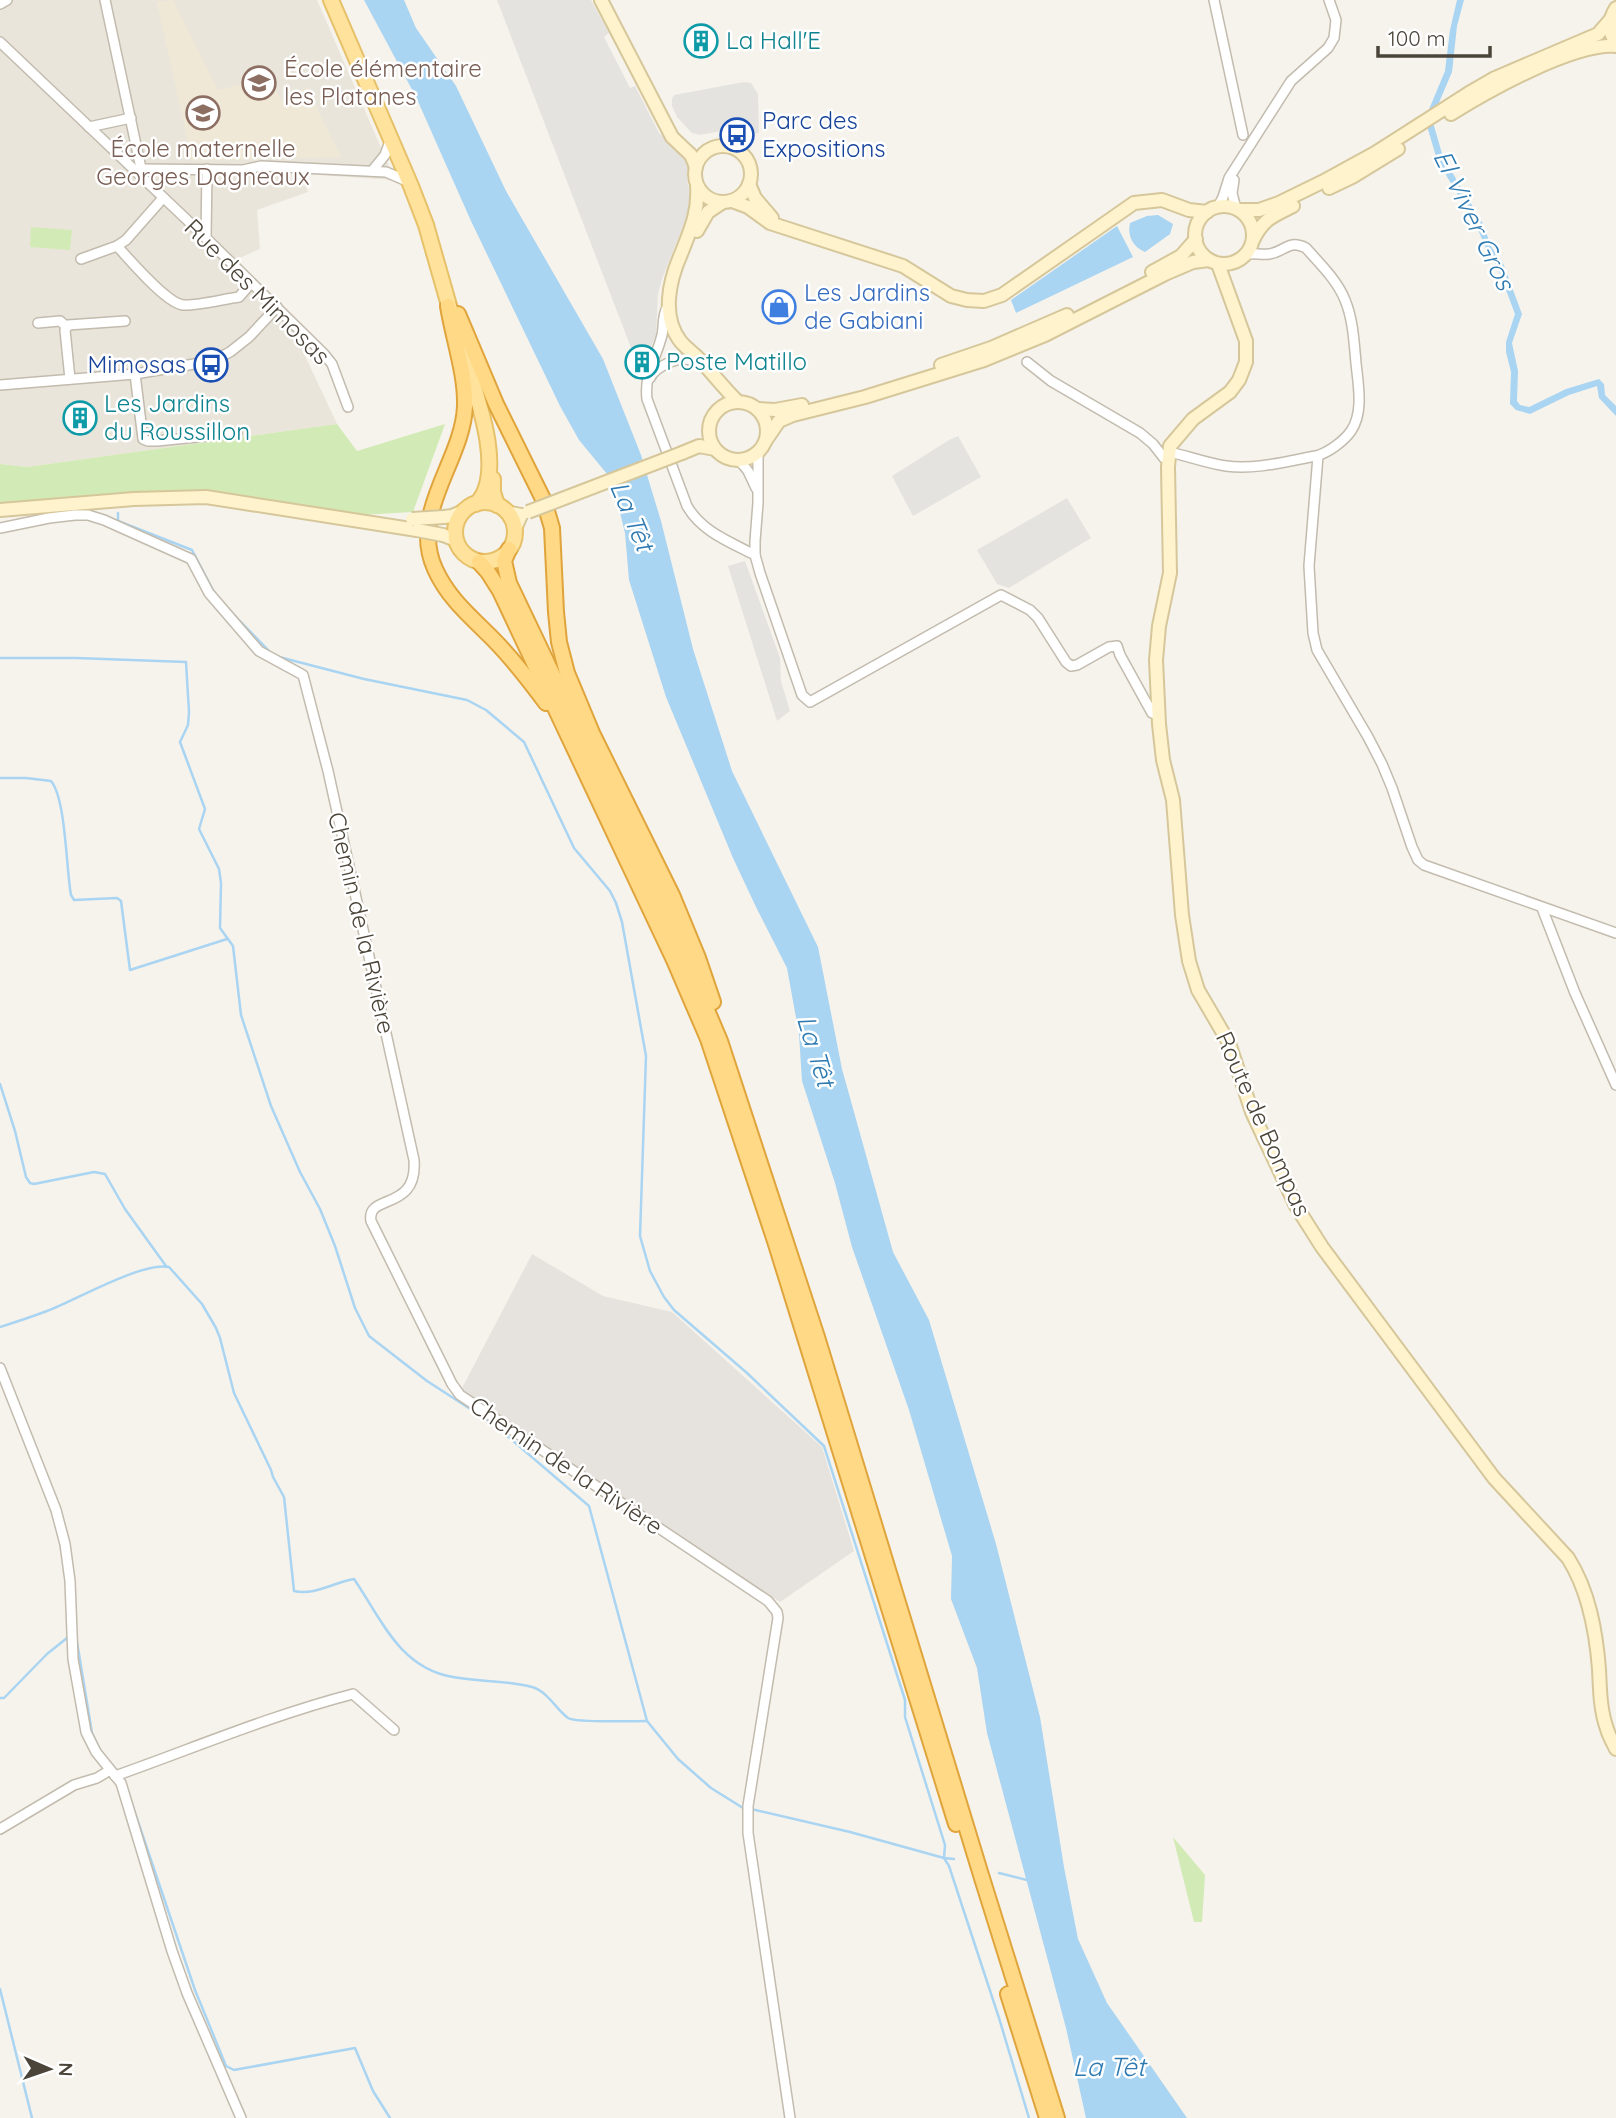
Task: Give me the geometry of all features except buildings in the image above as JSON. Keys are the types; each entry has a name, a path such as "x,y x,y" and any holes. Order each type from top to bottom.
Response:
{"highway":[{"path":"453,310 452,334 464,385 465,405 457,445 435,497 428,526 429,548 434,567 458,605 516,663 570,742"},
{"path":"453,310 496,404 538,486 552,528 559,642 567,673 592,733 672,895 698,958 722,1026 752,1132"},
{"path":"509,549 504,561 509,583 662,904 720,1041 752,1132 1057,2118"},
{"path":"479,562 500,591 674,960 708,1039 775,1241 1047,2118"}],"main road":[{"path":"331,0 426,225 491,426 495,445 493,492 513,511"},
{"path":"601,0 671,137 691,155 696,167"},
{"path":"1470,97 1553,62 1594,48 1616,44 1610,29 1613,13"},
{"path":"1227,286 1233,263 1250,246 1259,226 1269,218 1354,176 1415,132 1516,68 1592,38 1605,28 1613,13"},
{"path":"370,89 392,130 424,203 489,444 485,493 456,524 449,537"},
{"path":"666,125 688,143 712,149"},
{"path":"697,187 708,198 748,207 769,223 903,266 951,296 984,301 1002,295 1134,203 1161,200 1189,210 1259,211 1279,204 1415,132"},
{"path":"737,401 683,344 670,320 668,307 674,268 696,213 696,167 705,153 726,147 740,153 747,161 750,169 749,184 762,208 787,228"},
{"path":"670,292 703,218 708,212 739,197 749,184"},
{"path":"1101,227 1137,209 1160,205 1185,216 1193,223 1202,254 1214,262 1227,286 1246,341 1246,362 1239,380 1230,392 1193,419 1169,452"},
{"path":"758,409 791,408 926,370 990,348 1104,298 1181,256 1196,235 1202,217 1213,209"},
{"path":"1237,209 1250,223 1250,246"},
{"path":"766,440 767,423 752,405 730,402 718,410 710,422 712,443 722,455 739,460 753,457 758,452 779,421 793,415 865,397 984,360 1045,335 1193,262 1233,263"},
{"path":"710,370 719,394 718,410"},
{"path":"699,446 709,429"},
{"path":"415,525 457,515 483,503 513,511 699,446 715,449"},
{"name":"Route de Bompas","path":"1169,452 1170,573 1158,626 1158,715 1163,760 1177,833 1182,915 1189,961 1198,989 1229,1043 1252,1112 1296,1206 1322,1247 1494,1478 1568,1558 1576,1571 1594,1628 1601,1705 1606,1729 1616,1749"},
{"path":"0,510 134,499 228,499 353,519 415,525 449,537 464,554 479,562 496,560 509,549 513,541 514,531 510,518 513,511"}],"street":[{"path":"0,4 7,0"},
{"path":"105,0 142,174 207,169 243,170 261,166 394,174 411,186"},
{"path":"1214,0 1243,135"},
{"path":"1213,209 1223,197 1229,178 1291,81 1328,48 1334,38 1336,20 1329,0"},
{"name":"Rue des Mimosas","path":"0,42 142,174 163,198 306,335 332,364 348,407"},
{"path":"89,127 131,118"},
{"path":"372,172 385,155 391,139"},
{"path":"1236,167 1232,192 1237,209"},
{"path":"206,238 207,169"},
{"path":"81,259 126,240 163,198"},
{"path":"1027,362 1051,381 1140,433 1164,458 1169,452 1226,466 1248,467 1318,456 1340,443 1351,431 1359,406 1350,314 1337,284 1306,248 1291,244 1269,254 1250,246"},
{"path":"117,246 152,283 181,305 239,297 251,283"},
{"path":"0,385 135,374 212,361 230,352 249,337 276,307"},
{"path":"668,307 664,313 662,336 648,371 647,400 694,519 709,531 755,555"},
{"path":"37,323 60,321 67,327"},
{"path":"70,379 65,330 68,325 125,321"},
{"path":"646,386 652,373 660,367 684,359 710,370"},
{"path":"135,374 143,439 157,441 237,433"},
{"path":"758,452 755,555 802,695 810,702 1001,594 1024,606 1038,618 1071,666 1109,647 1117,646 1152,713 1158,715"},
{"path":"1318,456 1309,566 1312,633 1317,650 1382,764 1418,860 1424,865 1616,933"},
{"path":"739,460 748,471 758,492"},
{"name":"Chemin de la Rivière","path":"0,528 48,518 88,515 191,559 209,593 259,651 303,675 328,771 414,1160 412,1183 405,1193 378,1205 372,1210 371,1221 452,1384 460,1395 768,1601 777,1612 748,1806 748,1833 790,2118"},
{"path":"1542,908 1575,993 1616,1085"},
{"path":"0,1368 36,1458 65,1544 70,1581 76,1686 86,1732 96,1752 116,1773 121,1783 187,1993 241,2118"},
{"path":"0,1829 74,1785 353,1694 394,1730"}],"shaded area":[{"path":"0,0 317,0 395,180 302,174 308,192 257,210 260,249 237,259 292,328 337,424 27,467 0,464"},
{"name":"École élémentaire les Platanes","path":"173,0 218,90 269,78 281,100 307,88 341,157 192,161 157,2"},
{"path":"497,0 591,0 609,33 604,37 630,88 635,86 659,133 684,155 688,166 687,179 692,204 662,279 658,294 656,335 640,371"},
{"path":"751,83 758,94 759,133 739,136 737,128 700,135 692,133 677,117 672,106 674,95"},
{"path":"958,436 981,477 913,516 892,476"},
{"path":"1067,498 1091,538 1009,588 997,584 977,550"},
{"path":"745,561 780,658 781,681 790,711 777,721 728,566"},
{"path":"532,1254 603,1296 672,1312 822,1447 854,1551 780,1602 461,1390"}],"green space":[{"path":"31,227 72,230 70,250 30,247"},
{"path":"337,424 357,451 445,424 413,512 361,515 230,494 185,491 0,504 0,464 27,467"},
{"path":"1173,1837 1205,1875 1202,1922 1194,1922"}],"water":[{"name":"La Têt","path":"364,0 404,0 416,28 456,86 506,191 603,359 641,455 661,521 693,649 732,771 818,947 842,1069 893,1252 929,1320 996,1544 1040,1717 1078,1939 1107,2003 1187,2118 1086,2118 1066,2028 987,1733 977,1668 951,1599 952,1556 909,1410 852,1247 835,1183 802,1081 799,1034 787,968 733,858 666,697 629,580 625,533 612,480 579,440 560,406 471,221 416,97"},
{"name":"El Viver Gros","path":"1457,0 1464,0 1457,26 1452,72 1432,119 1443,157 1482,222 1492,248 1503,263 1522,314 1512,343 1518,371 1517,401 1520,405 1529,407 1566,389 1599,379 1604,384 1605,395 1616,406 1616,416 1599,398 1597,386 1569,395 1530,414 1516,410 1510,404 1511,372 1506,342 1515,314 1497,266 1437,160 1425,119 1445,71"},
{"path":"1158,215 1173,224 1170,234 1145,252 1132,240 1130,223"},
{"path":"1117,226 1133,257 1016,313 1011,300"}],"waterway":[{"path":"118,513 118,521 192,550 215,594"},
{"path":"229,610 271,653"},
{"path":"279,657 364,679 467,700 486,710 524,742 574,848 610,891 622,922 646,1056 640,1236 650,1271 674,1310 747,1373 824,1446 905,1700 905,1717 945,1845 944,1858 949,1866 999,2018 1029,2118"},
{"path":"0,658 186,662 189,712 188,725 180,742 205,809 199,829 219,869 220,928 233,946 241,1015 271,1106 300,1172 320,1209 355,1308 369,1336 427,1381 492,1423 589,1506 647,1721 678,1759 711,1788 743,1808"},
{"path":"0,778 51,781 63,818 71,895 74,900 117,898 121,901 130,970 227,939"},
{"path":"0,1084 30,1183 94,1172 105,1174 125,1209 166,1266"},
{"path":"0,1327 47,1311 126,1276 157,1267 169,1267 202,1304 216,1328 234,1393 284,1497 294,1591 309,1592 354,1579 393,1639 405,1652 434,1672 463,1679 532,1687 542,1692 573,1720 647,1721"},
{"path":"76,1636 92,1733 101,1752"},
{"path":"0,1698 4,1698 47,1654 67,1638"},
{"path":"130,1798 195,1990 226,2066 234,2070 355,2048 373,2091 390,2118"},
{"path":"751,1809 954,1859"},
{"path":"999,1873 1027,1880"},
{"path":"0,1989 32,2118"}],"place":[{"name":"La Hall'E","path":"701,41"},
{"name":"École élémentaire les Platanes","path":"259,83"},
{"name":"École maternelle Georges Dagneaux","path":"203,113"},
{"name":"Parc des Expositions","path":"737,135"},
{"name":"Les Jardins de Gabiani","path":"779,307"},
{"name":"Poste Matillo","path":"642,362"},
{"name":"Mimosas","path":"211,365"},
{"name":"Les Jardins du Roussillon","path":"80,418"}]}
